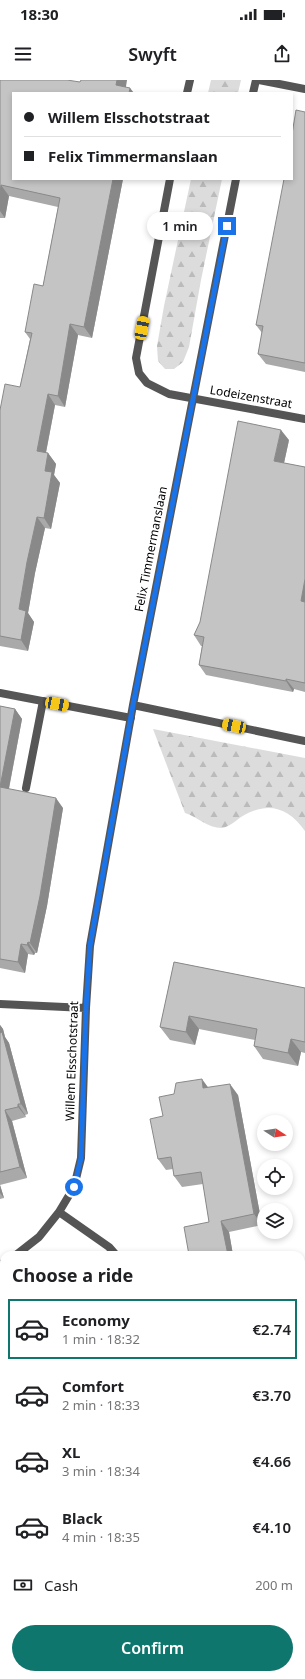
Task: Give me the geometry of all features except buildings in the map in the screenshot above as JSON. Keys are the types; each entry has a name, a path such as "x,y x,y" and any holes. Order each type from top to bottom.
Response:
{"street":[{"path":"187,92 190,80"},
{"path":"253,92 257,80 305,89"},
{"path":"170,180 136,358 139,373 148,383 169,394 193,398"},
{"name":"Felix Timmermanslaan","path":"133,705 236,180"},
{"name":"Lodeizenstraat","path":"193,398 305,419"},
{"path":"0,693 131,718"},
{"path":"26,788 43,701"},
{"path":"133,705 305,741"},
{"name":"Willem Elsschotstraat","path":"21,1251 39,1237 59,1212 74,1187 81,1158 86,1008 90,946 133,705"},
{"path":"0,1004 86,1008"},
{"path":"59,1212 112,1251"}],"green space":[{"path":"211,80 241,80 238,92 208,92"},
{"path":"191,180 222,180 189,347 183,362 174,369 165,369 158,361 157,346"},
{"path":"153,729 305,758 305,831 291,816 276,809 268,808 251,812 222,828 217,828 207,824 185,813"}],"route":[{"path":"74,1187 81,1158 86,1008 90,946 133,705 227,226"}]}
